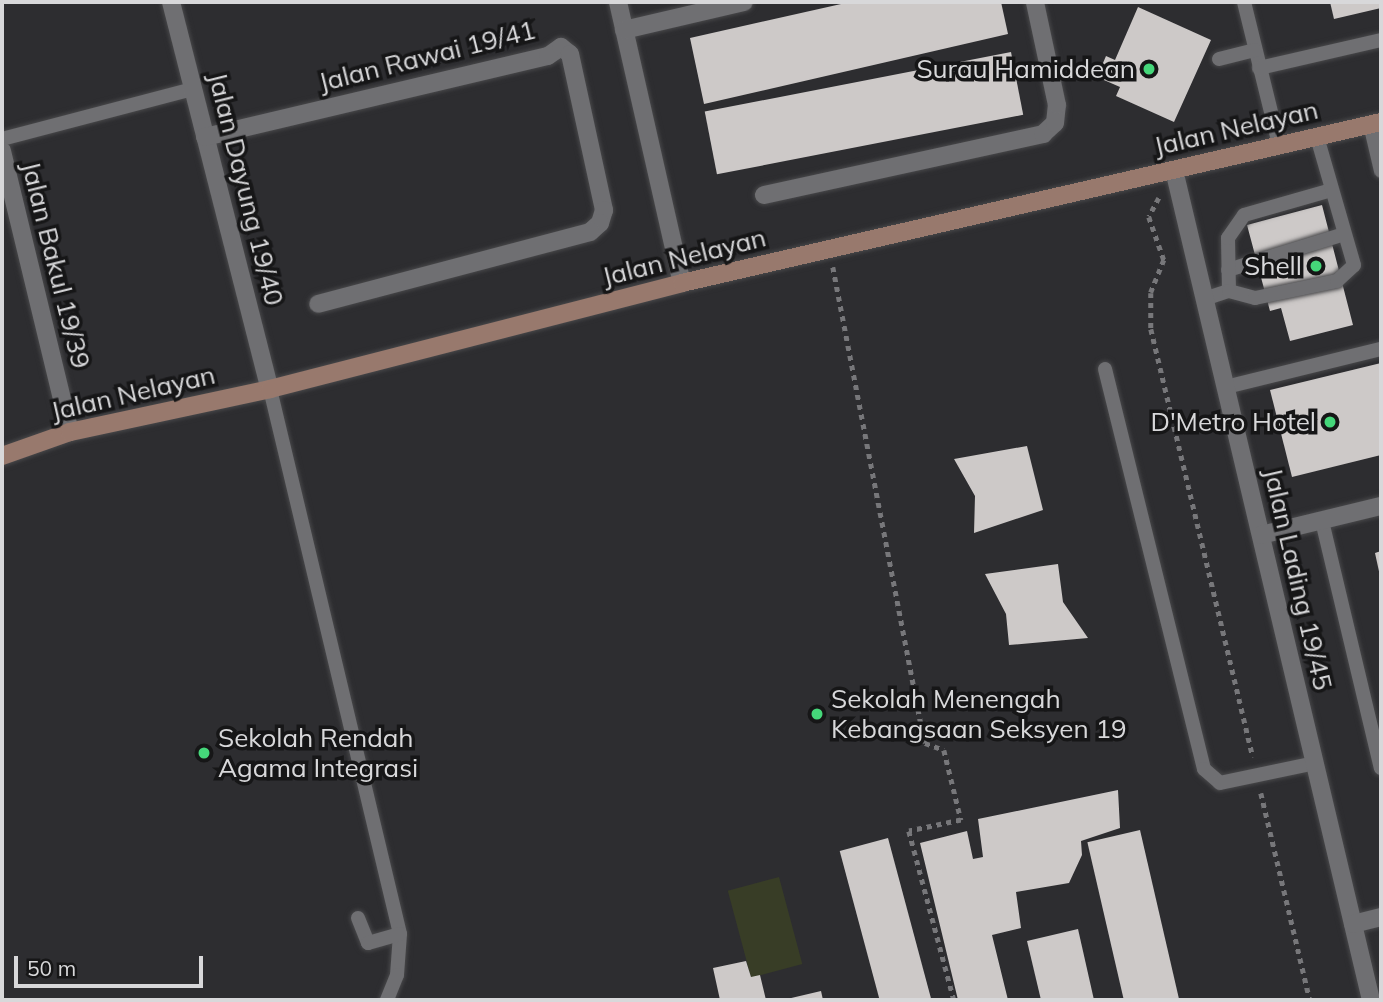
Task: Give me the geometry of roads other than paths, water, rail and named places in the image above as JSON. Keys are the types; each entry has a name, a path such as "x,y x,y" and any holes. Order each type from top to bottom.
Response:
{"street":[{"name":"Jalan Dayung 19/40","path":"171,2 270,389"},
{"path":"618,2 682,284"},
{"path":"624,30 744,2"},
{"path":"764,195 1043,134 1055,122 1057,105 1035,2"},
{"name":"Jalan Rawai 19/41","path":"205,136 548,56 561,47 570,54 604,210 600,223 590,232 318,304"},
{"name":"Jalan Nelayan","path":"2,456 70,432 270,389 682,284 1376,123"},
{"name":"Jalan Bakul 19/39","path":"2,151 70,432"},
{"name":"Jalan Lading 19/45","path":"1174,170 1371,1000"},
{"path":"1261,535 1381,506"},
{"path":"1353,924 1381,917"}],"lane":[{"path":"1244,2 1279,145"},
{"path":"1259,68 1381,40"},
{"path":"1219,59 1255,50"},
{"path":"2,139 193,89"},
{"path":"1376,123 1381,171"},
{"path":"1205,299 1229,290 1255,298 1337,281 1354,265 1317,137"},
{"path":"1229,290 1228,239 1244,215 1332,190"},
{"path":"1228,270 1344,234"},
{"path":"1226,387 1381,349"},
{"path":"1105,369 1204,769 1220,783 1315,763"},
{"path":"270,389 400,934 397,975 387,1000"},
{"path":"1322,521 1381,768"},
{"path":"358,918 368,943 400,934"}],"place":[{"name":"Surau Hamiddean","path":"1149,69"},
{"name":"Shell","path":"1316,266"},
{"name":"D'Metro Hotel","path":"1330,422"},
{"name":"Sekolah Menengah Kebangsaan Seksyen 19","path":"817,714"},
{"name":"Sekolah Rendah Agama Integrasi","path":"204,753"}]}
